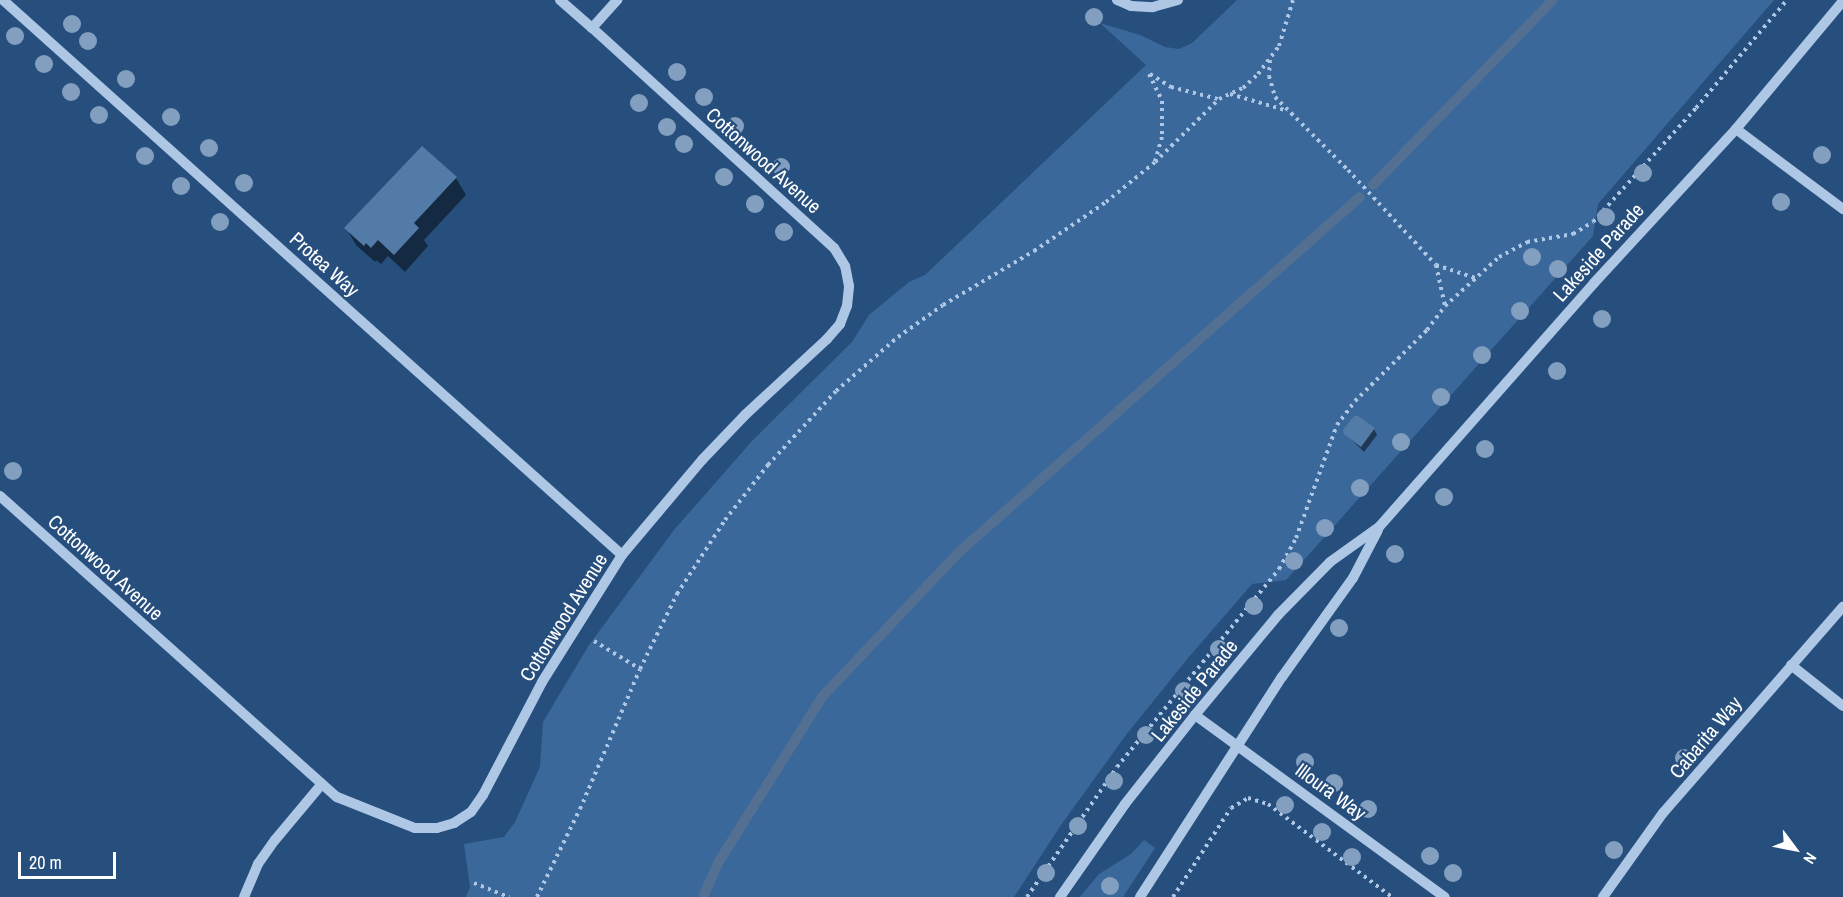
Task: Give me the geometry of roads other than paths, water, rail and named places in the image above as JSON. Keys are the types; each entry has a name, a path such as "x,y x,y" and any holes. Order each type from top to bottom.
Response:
{"street":[{"name":"Protea Way","path":"3,0 622,555"},
{"name":"Cottonwood Avenue","path":"0,496 321,785 354,805 415,828 437,828 454,823 471,812 483,795 542,682 622,555 710,453 840,324 847,306 849,286 845,266 834,248 560,0"},
{"path":"592,28 617,0"},
{"path":"1117,0 1131,6 1154,7 1178,0"},
{"name":"Lakeside Parade","path":"1060,897 1125,804 1278,615 1330,562 1379,527 1594,283 1736,129 1843,1"},
{"path":"1736,129 1843,209"},
{"path":"0,514 9,504"},
{"name":"Lakeside Parade","path":"1140,897 1282,677 1353,578 1379,527"},
{"name":"Cabarita Way","path":"1603,897 1663,813 1843,607"},
{"path":"1791,665 1843,706"},
{"name":"Illoura Way","path":"1195,715 1445,897"},
{"path":"244,897 258,864 321,785"}],"waterway":[{"path":"1373,185 1553,0"},
{"path":"703,897 718,863 822,697 957,554 1360,197"}]}
